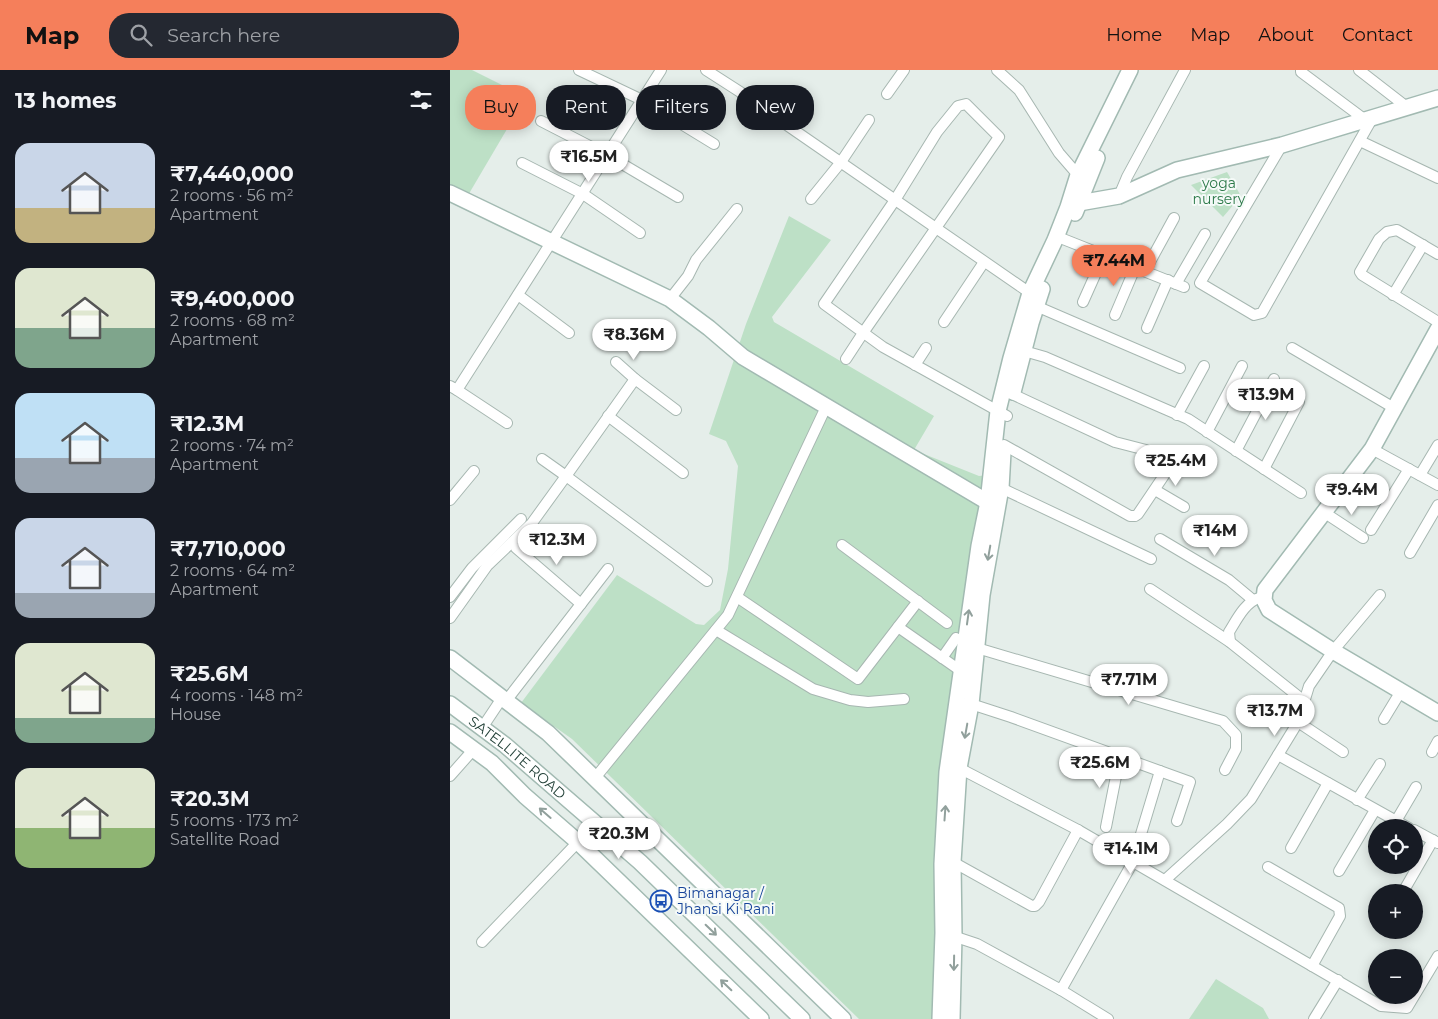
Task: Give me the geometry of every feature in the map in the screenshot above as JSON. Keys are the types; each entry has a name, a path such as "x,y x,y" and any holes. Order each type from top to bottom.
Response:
{"street":[{"path":"579,70 636,97"},
{"path":"652,85 662,70"},
{"path":"706,70 736,89"},
{"path":"886,94 904,70"},
{"path":"997,70 1019,90 1059,153 1078,175"},
{"path":"940,1019 948,935 959,768 971,704 982,594 1011,358 1068,207 1078,175 1130,70"},
{"path":"952,1019 942,864 948,772 979,546 1001,488 1004,445 1003,413 1012,394 1024,351 1033,299 1063,239 1092,169 1139,70"},
{"path":"1120,196 1127,177 1185,70"},
{"path":"1301,70 1301,72 1368,118"},
{"path":"1359,70 1408,108"},
{"path":"1079,203 1120,196 1177,170 1282,145 1438,98"},
{"path":"846,359 863,333 999,137 966,104 958,106 937,132 895,200 824,304 863,333 883,347 1003,413"},
{"path":"507,423 453,388 518,295 636,110"},
{"path":"1282,145 1200,279 1202,285 1254,314 1262,313 1360,141 1368,118"},
{"path":"811,198 841,162 869,120"},
{"path":"541,121 608,155 678,198"},
{"path":"691,130 714,144"},
{"path":"794,130 936,228 1033,299 1180,368"},
{"path":"1360,141 1438,178"},
{"path":"522,163 583,194 640,232"},
{"path":"450,193 670,299 709,328 743,357 993,505"},
{"path":"670,299 688,276 696,260 737,209"},
{"path":"1115,316 1140,269 1174,218"},
{"path":"1438,254 1397,230 1387,232 1378,239 1360,272 1393,295 1438,322"},
{"path":"1147,328 1176,284 1205,234"},
{"path":"1063,239 1176,284"},
{"path":"1393,295 1423,245"},
{"path":"1083,302 1104,255"},
{"path":"944,322 984,262"},
{"path":"518,295 569,333"},
{"path":"1230,642 1229,632 1259,598 1374,450 1394,408 1438,329"},
{"path":"1436,707 1401,691 1335,649 1279,609 1274,603 1273,593 1277,583 1328,516 1374,450 1438,342"},
{"path":"915,365 926,348"},
{"path":"1292,348 1394,408"},
{"path":"1024,351 1045,357 1188,419 1301,493"},
{"path":"616,362 676,410"},
{"path":"1177,415 1204,366"},
{"path":"1207,432 1242,366"},
{"path":"450,618 487,566 532,523 636,379"},
{"path":"1236,451 1274,379"},
{"path":"1012,394 1115,442 1146,450"},
{"path":"1264,470 1299,402"},
{"path":"595,778 728,615 826,407"},
{"path":"608,416 683,473"},
{"path":"1004,445 1130,516 1138,514 1173,462 1178,459 1184,460 1203,471"},
{"path":"1420,475 1438,445"},
{"path":"1374,450 1438,485"},
{"path":"542,459 707,581"},
{"path":"1328,516 1367,534 1409,469"},
{"path":"450,500 474,471"},
{"path":"1001,488 1151,560"},
{"path":"1155,490 1184,507"},
{"path":"1410,553 1438,506"},
{"path":"450,597 472,568 520,519"},
{"path":"1160,539 1264,600 1268,610 1436,707"},
{"path":"842,545 947,622"},
{"path":"516,548 581,604"},
{"path":"482,728 608,569"},
{"path":"1150,589 1230,642 1304,701"},
{"path":"1165,880 1227,824 1251,798 1298,722 1310,686 1335,649 1380,595"},
{"path":"737,597 858,680 918,601"},
{"path":"898,627 961,671"},
{"path":"716,630 813,689 850,700 868,702 904,699"},
{"path":"942,658 956,638"},
{"path":"977,648 1223,721 1236,736 1236,749 1225,770"},
{"path":"450,658 548,733 843,1019"},
{"path":"1384,719 1401,691"},
{"name":"SATELLITE ROAD","path":"450,704 505,745 640,862 802,1019"},
{"path":"971,704 1190,782 1177,821"},
{"path":"1298,722 1343,752"},
{"name":"SATELLITE ROAD","path":"450,732 492,763 525,796 578,842 761,1019"},
{"path":"1432,752 1438,741"},
{"path":"450,776 473,750"},
{"path":"1278,755 1392,819"},
{"path":"1106,827 1120,756"},
{"path":"1357,800 1380,764"},
{"path":"959,768 1134,858 1165,880 1381,1006 1408,1008 1438,956"},
{"path":"1060,990 1134,858 1160,771"},
{"path":"1291,848 1328,783"},
{"path":"1397,819 1416,787"},
{"path":"1339,872 1375,810"},
{"path":"953,862 1035,906 1039,902 1078,830"},
{"path":"1408,884 1436,841 1423,834"},
{"path":"482,942 578,842"},
{"path":"1268,867 1339,908 1340,916 1312,966"},
{"path":"948,935 977,944 1108,1019"},
{"path":"1314,1019 1338,980"}],"green space":[{"path":"450,70 472,70 502,85 465,85 465,130 507,130 467,197 450,189"},
{"name":"yoga nursery","path":"1227,172 1241,196 1223,217 1191,185"},
{"path":"789,216 831,240 772,317 774,322 934,416 914,450 979,476 990,475 949,820 946,1019 859,1019 572,739 521,703 617,575 696,624 704,625 720,610 728,569 738,466 726,441 709,434 746,324"},
{"path":"1216,979 1263,1008 1269,1019 1189,1019"}],"place":[{"name":"Bimanagar / Jhansi Ki Rani","path":"661,901"}]}
